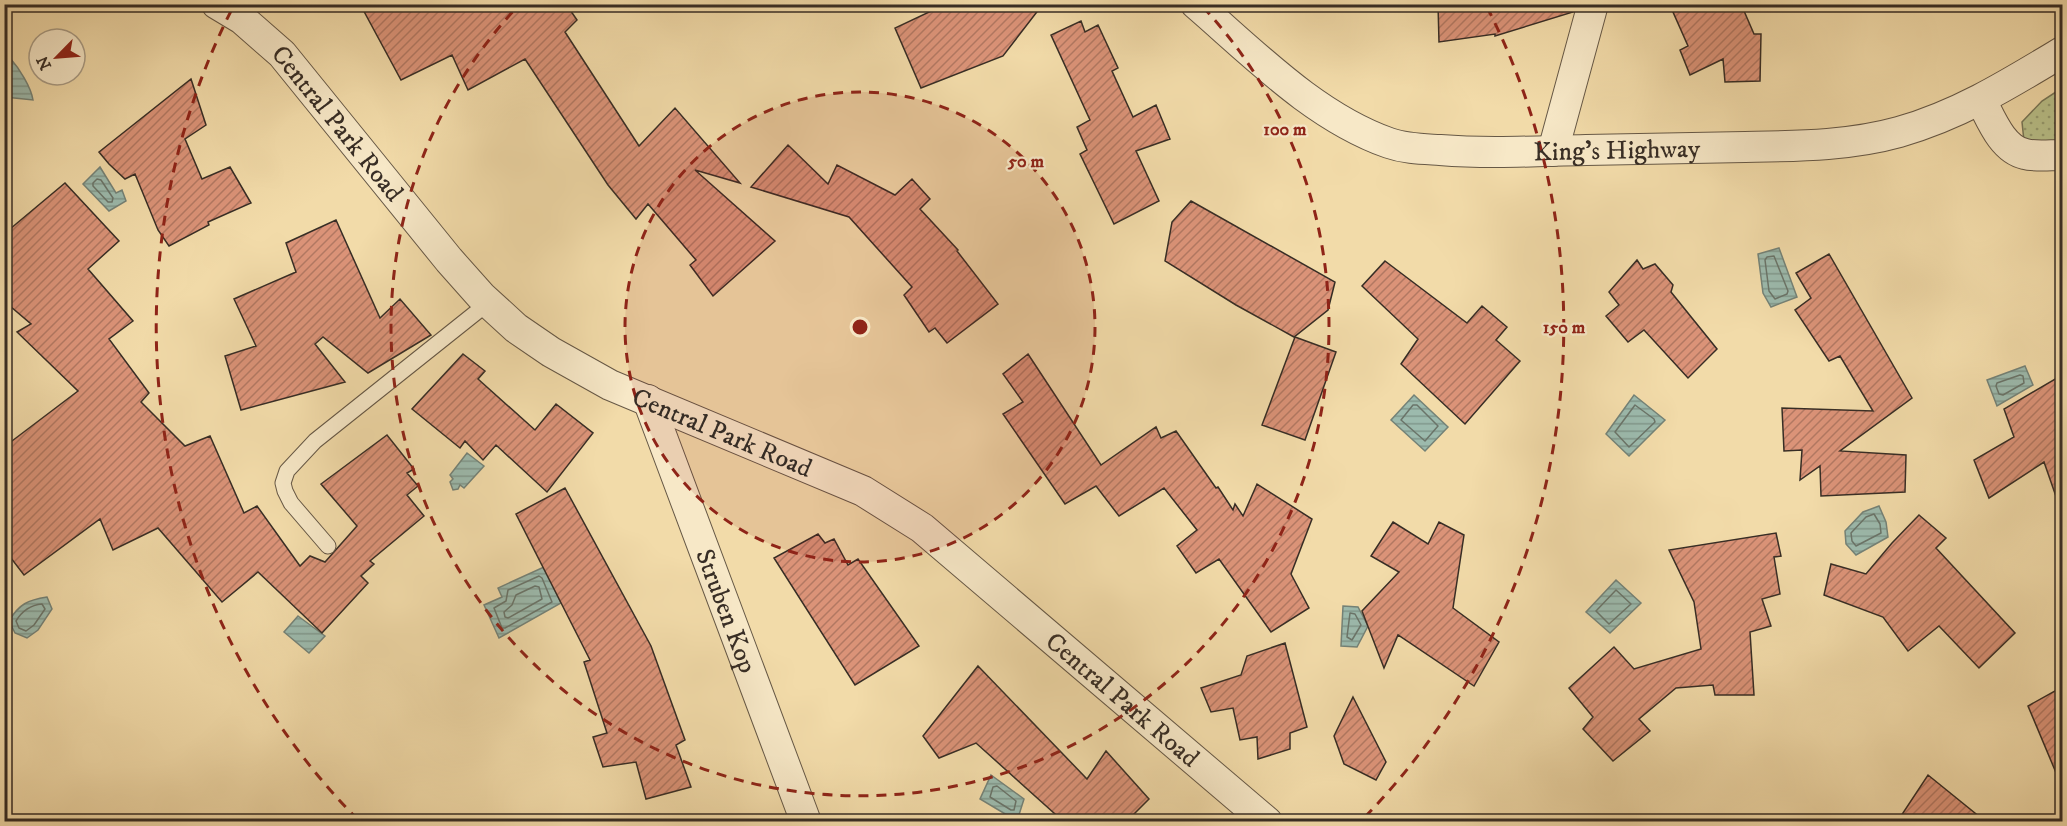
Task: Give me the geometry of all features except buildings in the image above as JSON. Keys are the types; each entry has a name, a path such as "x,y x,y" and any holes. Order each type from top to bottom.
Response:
{"street":[{"name":"Central Park Road","path":"217,4 242,19 282,54 449,260 488,303 516,328 551,352 610,385 863,492 922,528 1267,822"},
{"name":"King's Highway","path":"1196,4 1257,57 1318,105 1355,128 1407,148 1466,152 1786,147 1865,140 1939,119 1981,100 2062,52"},
{"path":"1553,151 1593,4"},
{"path":"1981,100 2000,135 2012,149 2026,155 2062,155"},
{"name":"Struben Kop","path":"648,400 806,822"}],"lane":[{"path":"328,546 291,503 285,491 287,471 315,441 488,303"}],"green space":[{"path":"2062,88 2062,146 2024,141 2022,122 2042,101"}],"water":[{"path":"4,58 10,58 27,84 33,100 5,97"},
{"path":"100,167 116,193 122,190 126,201 109,211 83,184"},
{"path":"1779,248 1797,297 1771,307 1763,293 1758,254"},
{"path":"2025,366 2033,385 1997,406 1987,380"},
{"path":"1414,395 1448,427 1425,451 1391,420"},
{"path":"1634,395 1665,420 1629,456 1606,434"},
{"path":"467,453 484,466 464,488 460,485 458,489 453,490 450,482 453,479 450,475"},
{"path":"1879,506 1886,522 1888,537 1856,555 1846,544 1845,531 1863,512"},
{"path":"544,567 561,603 499,638 484,605 502,597 498,588"},
{"path":"1616,580 1641,603 1610,633 1586,612"},
{"path":"47,597 52,609 38,630 27,638 15,633 9,621 16,610 29,601"},
{"path":"1343,606 1358,607 1368,626 1357,647 1341,646"},
{"path":"298,616 325,636 309,653 284,632"},
{"path":"991,775 1024,799 1017,821 980,799"}]}
